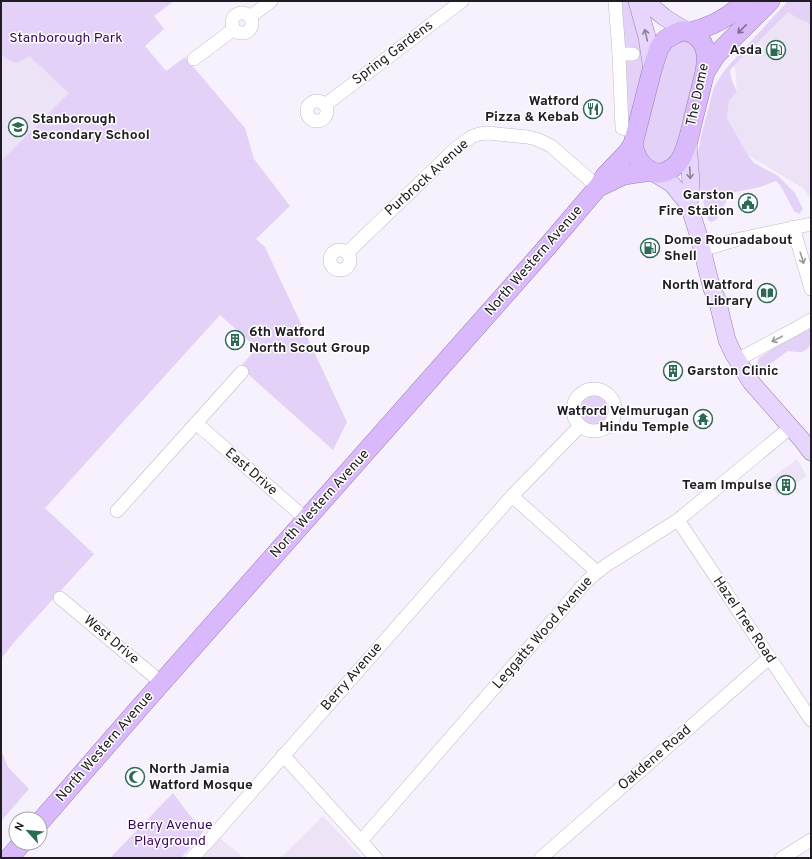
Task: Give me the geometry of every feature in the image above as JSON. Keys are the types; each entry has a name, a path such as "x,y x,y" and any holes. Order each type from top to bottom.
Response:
{"highway":[{"path":"653,172 643,166 637,157 635,138 659,48 665,40 675,34 681,31 700,29 724,18 746,1"},
{"path":"705,72 716,55 770,1"},
{"name":"The Dome","path":"653,172 660,173 675,166 688,142 705,72 706,56 703,43 699,38 688,31"},
{"name":"North Western Avenue","path":"48,813 599,187 605,176 628,153 635,138"},
{"name":"North Western Avenue","path":"599,187 624,175 653,172"}],"main road":[{"path":"637,1 647,37 652,70"},
{"path":"645,1 664,17 688,31"},
{"path":"688,142 691,183 689,205"},
{"path":"653,172 672,184 689,205 712,289 717,299 727,340 737,360 751,382 811,452"}],"street":[{"path":"194,59 234,29 240,33 248,31 252,25 250,17 271,1"},
{"name":"Spring Gardens","path":"325,105 462,1"},
{"path":"615,1 622,128 635,138"},
{"path":"619,54 634,54"},
{"name":"Purbrock Avenue","path":"347,253 455,149 479,134 487,133 527,138 543,142 559,152 599,187"},
{"path":"702,250 735,240 811,224"},
{"path":"793,227 811,288"},
{"path":"737,360 811,320"},
{"path":"117,511 242,372"},
{"name":"East Drive","path":"196,424 306,519"},
{"name":"Berry Avenue","path":"192,858 512,496 580,426"},
{"name":"Leggatts Wood Avenue","path":"361,841 576,594 597,572 678,520 791,427"},
{"path":"512,496 597,572"},
{"name":"Hazel Tree Road","path":"678,520 811,720"},
{"name":"West Drive","path":"60,598 162,683"},
{"name":"Oakdene Road","path":"541,858 769,658"},
{"path":"283,755 376,858"},
{"path":"782,858 811,840"}],"shaded area":[{"path":"795,1 811,1 811,198 803,188 748,155 727,118 729,101 737,92 735,66"},
{"name":"Stanborough Secondary School","path":"1,55 8,60 23,60 29,56 70,93 1,161"},
{"path":"797,459 807,476 778,496 768,481"},
{"path":"323,816 362,858 280,858 295,844"},
{"path":"220,838 244,858 203,858"}],"green space":[{"name":"Stanborough Park","path":"1,1 174,1 154,16 164,29 145,46 166,71 185,57 245,128 254,159 290,206 256,239 265,247 347,422 333,450 240,367 257,348 220,315 45,508 94,554 16,640 1,659 1,161 69,93 29,56 16,63 1,55"},
{"path":"618,1 628,1 638,21 644,71 632,120 628,120"},
{"path":"788,1 811,1 811,25 788,12 730,70 731,78 737,92 729,101 727,118 754,163 778,176 795,193 803,209 799,214 794,211 780,185 776,181 760,187 731,193 716,220 711,222 708,220 700,190 698,153 714,87 730,64"},
{"path":"680,40 688,42 693,46 700,60 673,160 657,165 643,154 641,148 664,51"},
{"path":"811,326 810,344 806,350 802,352 788,351 766,367 762,368 758,366 757,363 759,358"},
{"path":"594,395 605,399 609,410 605,421 594,425 583,421 579,410 583,399"},
{"path":"1,750 8,767 29,789 10,811 8,811 1,821"},
{"name":"Berry Avenue Playground","path":"173,793 204,831 181,858 110,858"}],"place":[{"name":"Asda","path":"776,50"},
{"name":"Watford Pizza & Kebab","path":"593,109"},
{"name":"Stanborough Secondary School","path":"18,127"},
{"name":"Garston Fire Station","path":"748,203"},
{"name":"Dome Rounadabout Shell","path":"650,248"},
{"name":"North Watford Library","path":"767,293"},
{"name":"6th Watford North Scout Group","path":"235,340"},
{"name":"Garston Clinic","path":"673,371"},
{"name":"Watford Velmurugan Hindu Temple","path":"703,419"},
{"name":"Team Impulse","path":"786,485"},
{"name":"North Jamia Watford Mosque","path":"135,777"}]}
